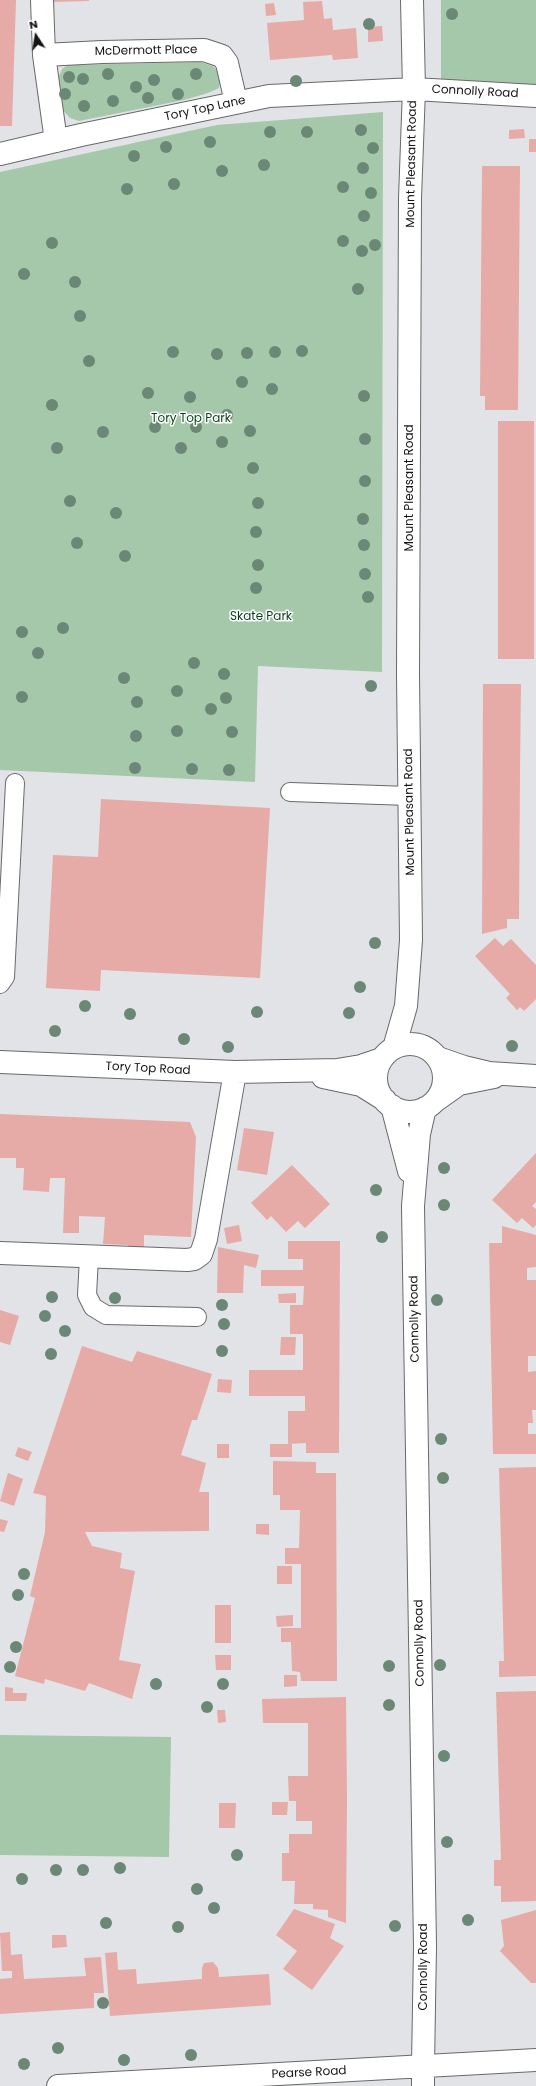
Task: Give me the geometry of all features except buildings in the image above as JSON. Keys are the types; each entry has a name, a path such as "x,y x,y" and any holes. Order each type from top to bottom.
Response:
{"street":[{"path":"42,0 44,55 56,141"},
{"name":"Mount Pleasant Road","path":"410,976 410,198 414,89 412,0"},
{"name":"McDermott Place","path":"44,55 204,50 222,56 227,63 236,102"},
{"name":"Connolly Road","path":"414,89 536,96"},
{"name":"Tory Top Lane","path":"0,154 269,96 414,89"},
{"path":"410,976 417,1028 431,1053 443,1069 444,1080 441,1091 430,1104"},
{"path":"410,976 406,1006 388,1053 377,1069 376,1080 379,1090 388,1103 408,1112 430,1104 459,1084 482,1078 527,1076"},
{"path":"388,1053 404,1044 476,1070 527,1076"},
{"name":"Tory Top Road","path":"0,1062 235,1072 297,1071 337,1070 361,1066 388,1053"},
{"name":"Tory Top Road","path":"297,1071 361,1085 388,1103"},
{"path":"0,1254 187,1260 194,1259 201,1254 206,1238 235,1072"},
{"name":"Connolly Road","path":"388,1103 407,1160 413,1200"},
{"name":"Connolly Road","path":"423,2076 424,1946 413,1200 419,1134 430,1104"},
{"name":"Pearse Road","path":"58,2086 423,2076 536,2060"}],"lane":[{"path":"0,984 5,977 14,783"},
{"path":"290,792 410,796"},
{"path":"89,1257 87,1295 93,1307 106,1316 197,1317"}],"green space":[{"path":"441,0 536,0 536,85 441,81"},
{"path":"200,62 213,66 221,75 219,88 184,100 79,121 70,118 62,109 59,99 59,76 62,69 68,65"},
{"name":"Tory Top Park","path":"383,112 382,672 258,666 255,782 0,770 0,172 217,125"},
{"path":"0,1735 171,1737 169,1857 0,1855"}],"park label":[{"name":"Skate Park","path":"261,617"}]}
